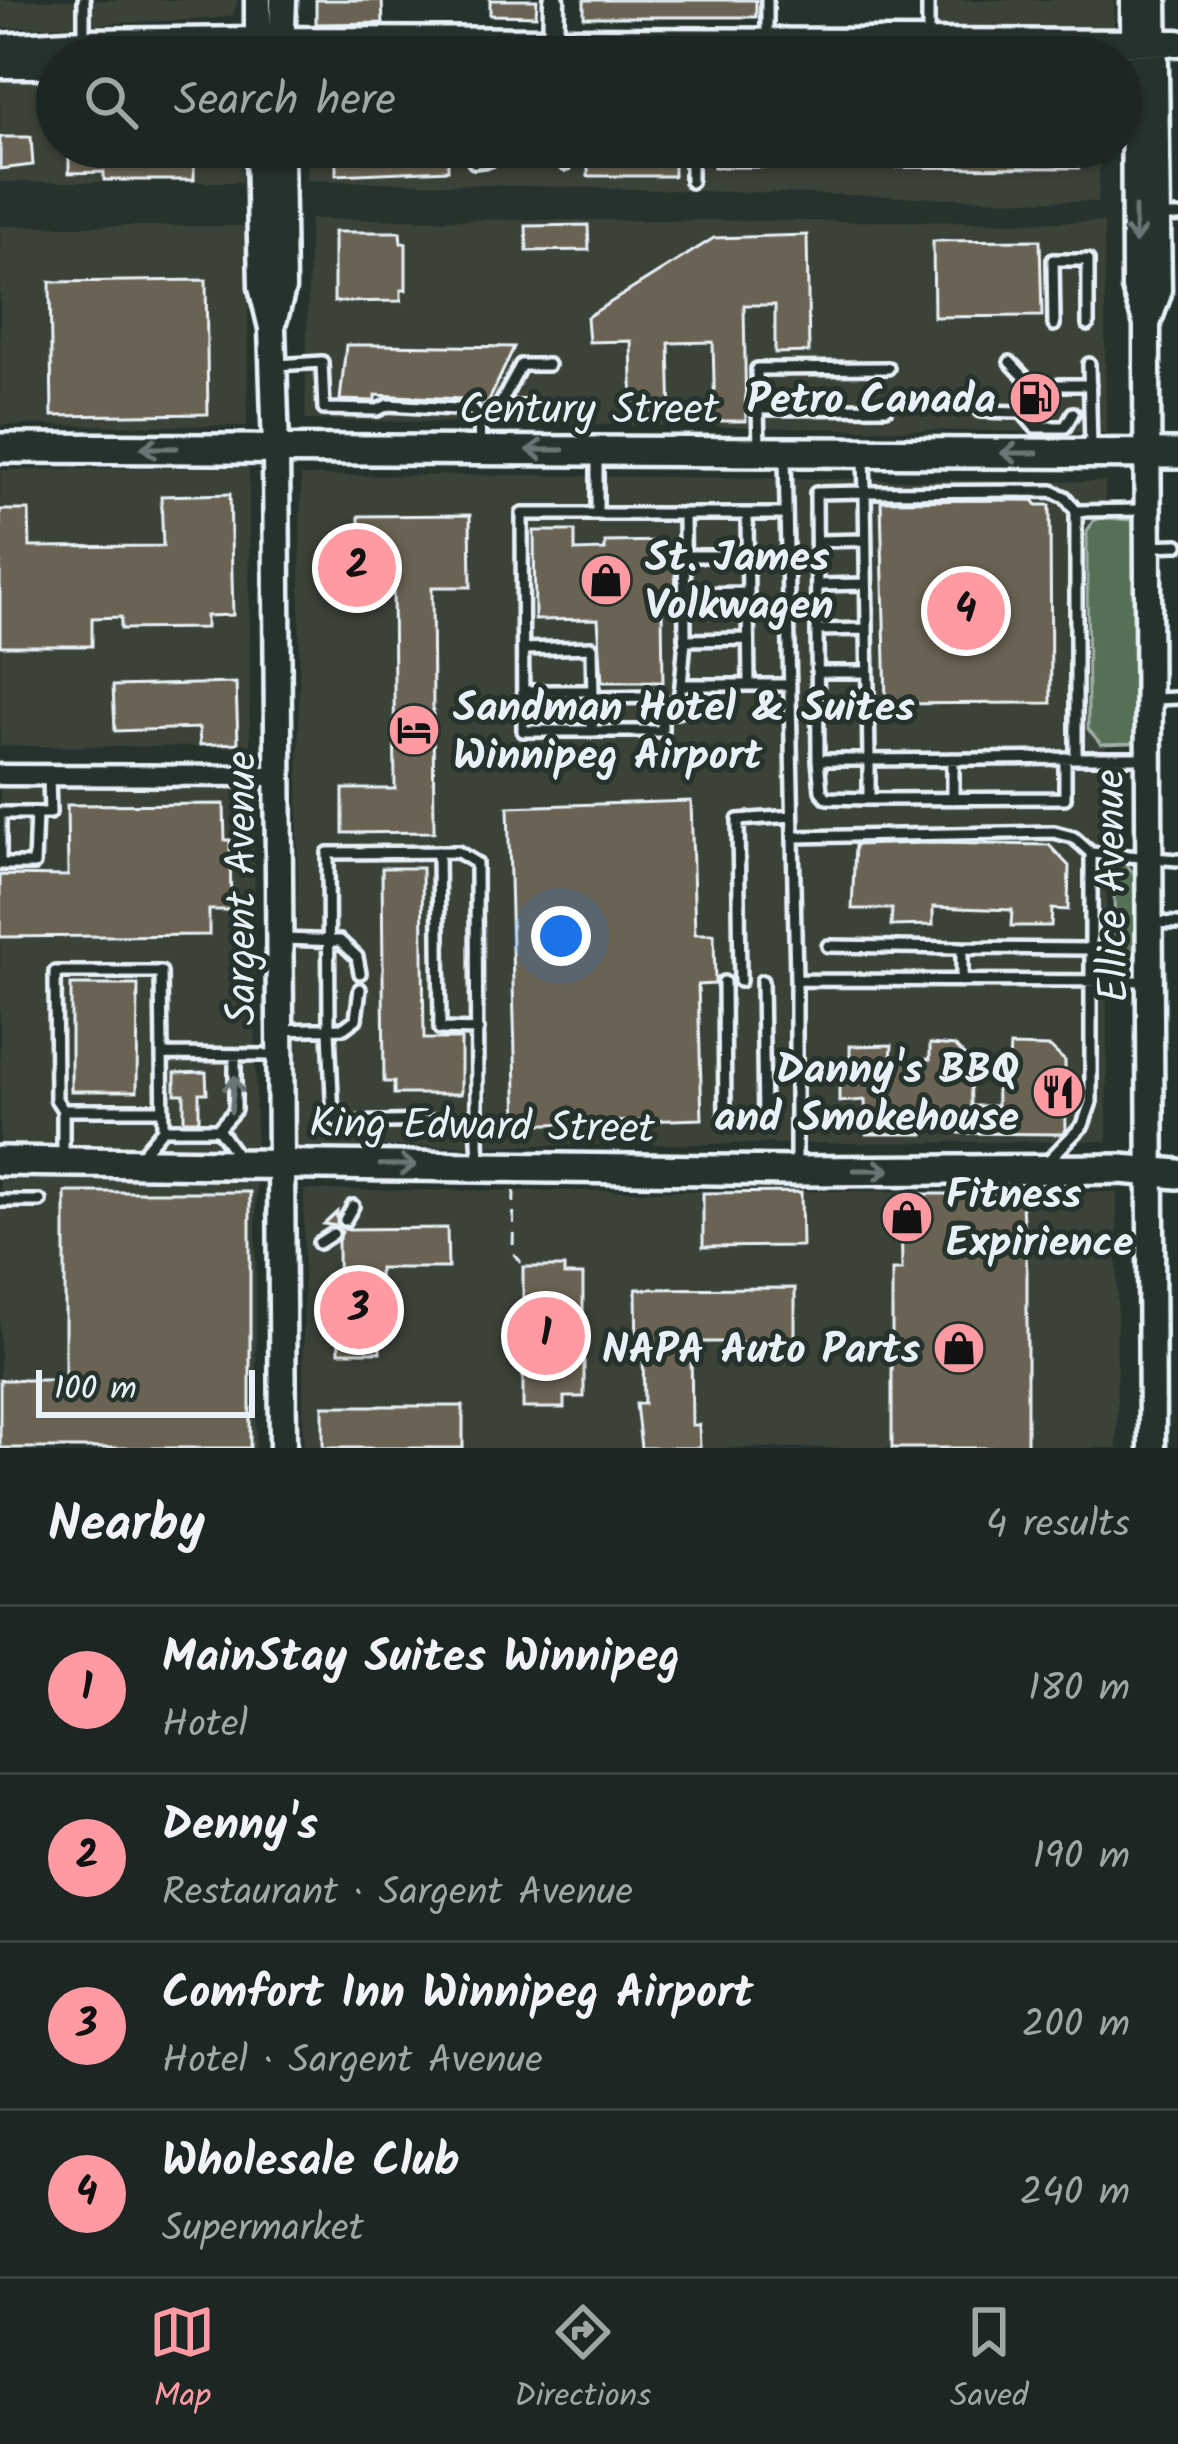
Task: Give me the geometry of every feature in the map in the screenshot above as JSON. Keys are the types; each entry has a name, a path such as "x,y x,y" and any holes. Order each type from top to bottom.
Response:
{"main road":[{"path":"258,0 267,36"},
{"path":"273,36 283,0"},
{"name":"Ellice Avenue","path":"1133,0 1150,56 1168,216 1158,292 1148,324 1150,981 1165,1173 1152,1448"},
{"name":"Ellice Avenue","path":"1148,324 1135,288 1154,0"},
{"path":"0,47 36,45"},
{"path":"0,65 36,65"},
{"name":"Sargent Avenue","path":"260,168 262,286 272,328 276,448 283,1448"},
{"name":"Sargent Avenue","path":"272,328 282,289 280,168"},
{"name":"Century Street","path":"0,448 1178,454"},
{"name":"King Edward Street","path":"0,1161 1165,1173"}],"street":[{"path":"553,36 554,0"},
{"path":"0,775 278,776"}],"lane":[{"path":"83,0 84,36"},
{"path":"767,0 767,36"},
{"path":"928,0 928,36"},
{"path":"691,168 691,182"},
{"path":"1054,326 1052,260 1088,260 1088,325"},
{"path":"273,366 322,362 324,410 378,410 388,405 473,410 479,418 480,450"},
{"path":"1010,362 1032,385 1045,385"},
{"path":"1089,364 1091,454"},
{"path":"499,407 521,365 548,365"},
{"path":"796,1171 786,514 758,409 757,369 888,368"},
{"path":"1059,385 1090,385"},
{"path":"479,418 499,407 552,407"},
{"path":"758,409 887,408"},
{"path":"980,411 1045,412"},
{"path":"1022,412 1035,427 1065,427 1073,412"},
{"path":"1059,412 1090,412"},
{"path":"596,451 597,514"},
{"path":"864,452 869,799"},
{"path":"1052,490 1076,511 1065,798 827,798 821,790 818,760 816,493 1052,490"},
{"path":"1076,511 1148,509"},
{"path":"523,691 659,697 662,731 524,731 523,691 522,514 786,514"},
{"path":"747,515 749,685"},
{"path":"662,712 677,712 681,685 684,516"},
{"path":"817,541 865,540"},
{"path":"1148,547 1178,545"},
{"path":"684,556 747,556"},
{"path":"817,585 866,584"},
{"path":"685,594 748,593"},
{"path":"817,630 867,629"},
{"path":"685,640 748,639"},
{"path":"523,649 592,647 592,731"},
{"path":"818,672 867,671"},
{"path":"681,685 790,685"},
{"path":"1148,699 1178,698"},
{"path":"818,713 868,712"},
{"path":"818,760 1148,758"},
{"path":"953,759 953,799"},
{"path":"36,813 34,864 0,863 0,813 36,813 50,813 50,775"},
{"path":"740,981 738,820 792,816"},
{"path":"793,837 1054,832 1072,837 1091,853 1178,860"},
{"path":"438,852 440,1029 478,1030"},
{"path":"477,1120 340,1123 331,1109 328,853 458,852 469,856 477,870 479,1166"},
{"path":"1040,1169 1089,1114 1091,853"},
{"path":"1150,922 1178,923"},
{"path":"279,939 328,940 350,947 358,957 360,973"},
{"path":"828,946 1091,949"},
{"path":"962,948 962,981"},
{"path":"63,1162 63,1110 56,1099 56,972 161,972 163,1129"},
{"path":"796,980 1150,981"},
{"path":"724,982 725,1122 745,1122 764,1121 762,981"},
{"path":"162,1054 235,1055 344,1028 356,1018 360,988"},
{"path":"136,1162 163,1129 218,1129 236,1110 235,1055"},
{"path":"63,1110 163,1110"},
{"path":"218,1129 241,1162"},
{"path":"0,1201 40,1201"},
{"path":"345,1220 353,1206"},
{"path":"319,1243 333,1234"}],"path":[{"path":"514,1183 513,1253 520,1261 520,1272"}],"shaded area":[{"path":"0,0 238,0 233,15 209,19 0,28"},
{"path":"932,0 1114,0 1114,31 932,32"},
{"path":"0,80 36,80 36,168 242,168 242,182 0,182"},
{"path":"307,168 1099,168 1098,202 307,180"},
{"path":"310,219 1104,222 1106,433 305,420"},
{"path":"0,226 249,226 247,426 0,425"},
{"path":"249,467 250,747 0,746 0,470"},
{"path":"301,476 1105,482 1107,1141 295,1147"},
{"path":"254,785 256,1149 0,1144 0,787"},
{"path":"256,1177 256,1448 0,1448 0,1180"},
{"path":"304,1190 1117,1192 1117,1448 303,1448"}],"green space":[{"path":"1101,518 1135,520 1136,737 1131,743 1101,744 1088,729 1087,532"},
{"path":"1113,862 1125,863 1135,875 1136,956 1129,969 1116,971"}],"building":[{"path":"316,0 382,0 383,23 316,24"},
{"path":"490,0 537,0 536,16 490,15"},
{"path":"584,0 756,0 756,17 584,17"},
{"path":"0,137 31,137 33,165 0,169"},
{"path":"69,168 194,168 194,180 104,180 104,172 69,173"},
{"path":"336,168 448,168 448,170 336,175"},
{"path":"588,168 674,168 674,176 588,176"},
{"path":"588,225 589,250 527,251 526,226"},
{"path":"334,232 400,232 401,243 406,243 406,290 401,290 401,301 334,302"},
{"path":"807,235 809,352 775,353 775,305 744,305 746,421 715,421 713,342 669,343 671,419 633,421 631,341 589,342 587,317 714,238"},
{"path":"1040,240 1042,316 934,317 933,241"},
{"path":"206,280 208,414 52,416 50,282"},
{"path":"346,345 514,347 488,403 480,404 375,395 375,401 340,400"},
{"path":"230,494 233,615 206,616 206,628 121,629 121,617 92,618 92,646 0,646 0,510 29,510 30,547 163,546 161,496"},
{"path":"1033,500 1037,505 1050,505 1051,703 886,704 881,501"},
{"path":"470,515 471,587 432,587 434,832 343,833 343,789 395,789 393,587 344,588 344,549 359,549 359,516"},
{"name":"St. James Volkwagen","path":"534,531 575,531 575,551 605,550 605,542 675,541 676,608 662,609 663,682 602,682 598,619 535,620"},
{"path":"236,683 238,743 200,745 199,728 115,731 113,686"},
{"path":"691,801 695,934 714,934 715,984 698,985 702,1119 517,1125 508,807"},
{"path":"224,804 225,840 230,840 231,910 209,910 209,935 0,937 0,875 68,876 67,805"},
{"path":"855,845 1049,845 1069,866 1068,910 1052,909 1051,926 1011,926 1012,910 933,907 933,925 891,926 892,909 852,909"},
{"path":"382,868 422,868 424,1039 461,1039 461,1094 394,1094 394,1082 384,1082"},
{"path":"71,985 138,985 137,1091 71,1091"},
{"path":"930,1044 955,1046 970,1061 971,1106 997,1106 996,1061 1009,1062 1010,1046 1050,1047 1065,1061 1066,1130 1061,1134 959,1133 944,1120 922,1122 923,1134 866,1134 865,1100 839,1102 839,1060 850,1059 850,1046 892,1045 891,1060 930,1059"},
{"path":"206,1072 207,1093 199,1093 199,1120 184,1120 184,1094 175,1094 175,1073"},
{"path":"65,1192 250,1192 250,1448 0,1448 0,1380 65,1380"},
{"path":"801,1192 802,1246 703,1247 703,1193"},
{"name":"NAPA Auto Parts","path":"901,1194 1021,1194 1027,1270 1027,1448 892,1448 892,1270 902,1270"},
{"path":"337,1212 337,1223 344,1229 447,1228 448,1268 379,1268 380,1352 339,1352 338,1241 342,1232 324,1224"},
{"path":"523,1267 564,1267 564,1275 583,1275 583,1311 570,1311 569,1361 584,1361 584,1397 564,1397 564,1408 523,1408"},
{"path":"795,1288 795,1360 762,1361 762,1351 746,1351 745,1342 691,1342 692,1425 699,1425 700,1448 641,1448 636,1404 644,1404 643,1354 637,1354 636,1289"},
{"path":"323,1406 463,1406 463,1448 323,1448"}],"place":[{"name":"Petro Canada","path":"1035,398"},
{"name":"Denny's","path":"357,568"},
{"name":"St. James Volkwagen","path":"606,580"},
{"name":"Wholesale Club","path":"966,611"},
{"name":"Sandman Hotel & Suites Winnipeg Airport","path":"414,730"},
{"name":"Danny's BBQ and Smokehouse","path":"1058,1092"},
{"name":"Fitness Expirience","path":"907,1217"},
{"name":"Comfort Inn Winnipeg Airport","path":"359,1310"},
{"name":"MainStay Suites Winnipeg","path":"546,1336"},
{"name":"NAPA Auto Parts","path":"959,1348"}]}
